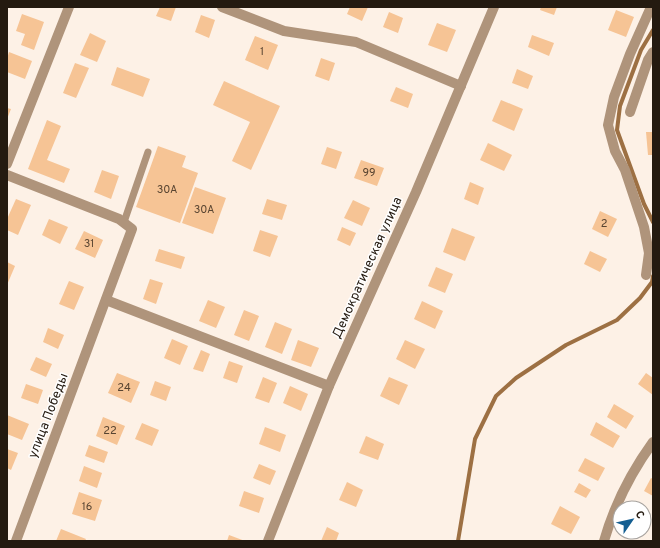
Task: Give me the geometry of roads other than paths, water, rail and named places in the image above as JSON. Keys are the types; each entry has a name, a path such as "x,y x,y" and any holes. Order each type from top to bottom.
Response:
{"street":[{"path":"7,164 69,7"},
{"path":"222,7 284,31 356,42 461,86"},
{"name":"Демократическая улица","path":"268,541 329,386 416,192 494,7"},
{"path":"646,275 649,253 644,227 625,170 615,151 608,125 614,97 630,54 651,7"},
{"path":"630,112 648,60 653,52"},
{"path":"7,175 124,222"},
{"name":"улица Победы","path":"16,541 132,229 124,222"},
{"path":"106,300 329,386"},
{"path":"604,541 623,493 642,457 653,442"}],"lane":[{"path":"124,222 148,152"}],"waterway":[{"path":"653,30 641,50 620,106 617,130 644,204 653,222"},
{"path":"458,541 475,439 496,396 516,378 566,345 617,320 640,298 652,282 653,276"}]}
